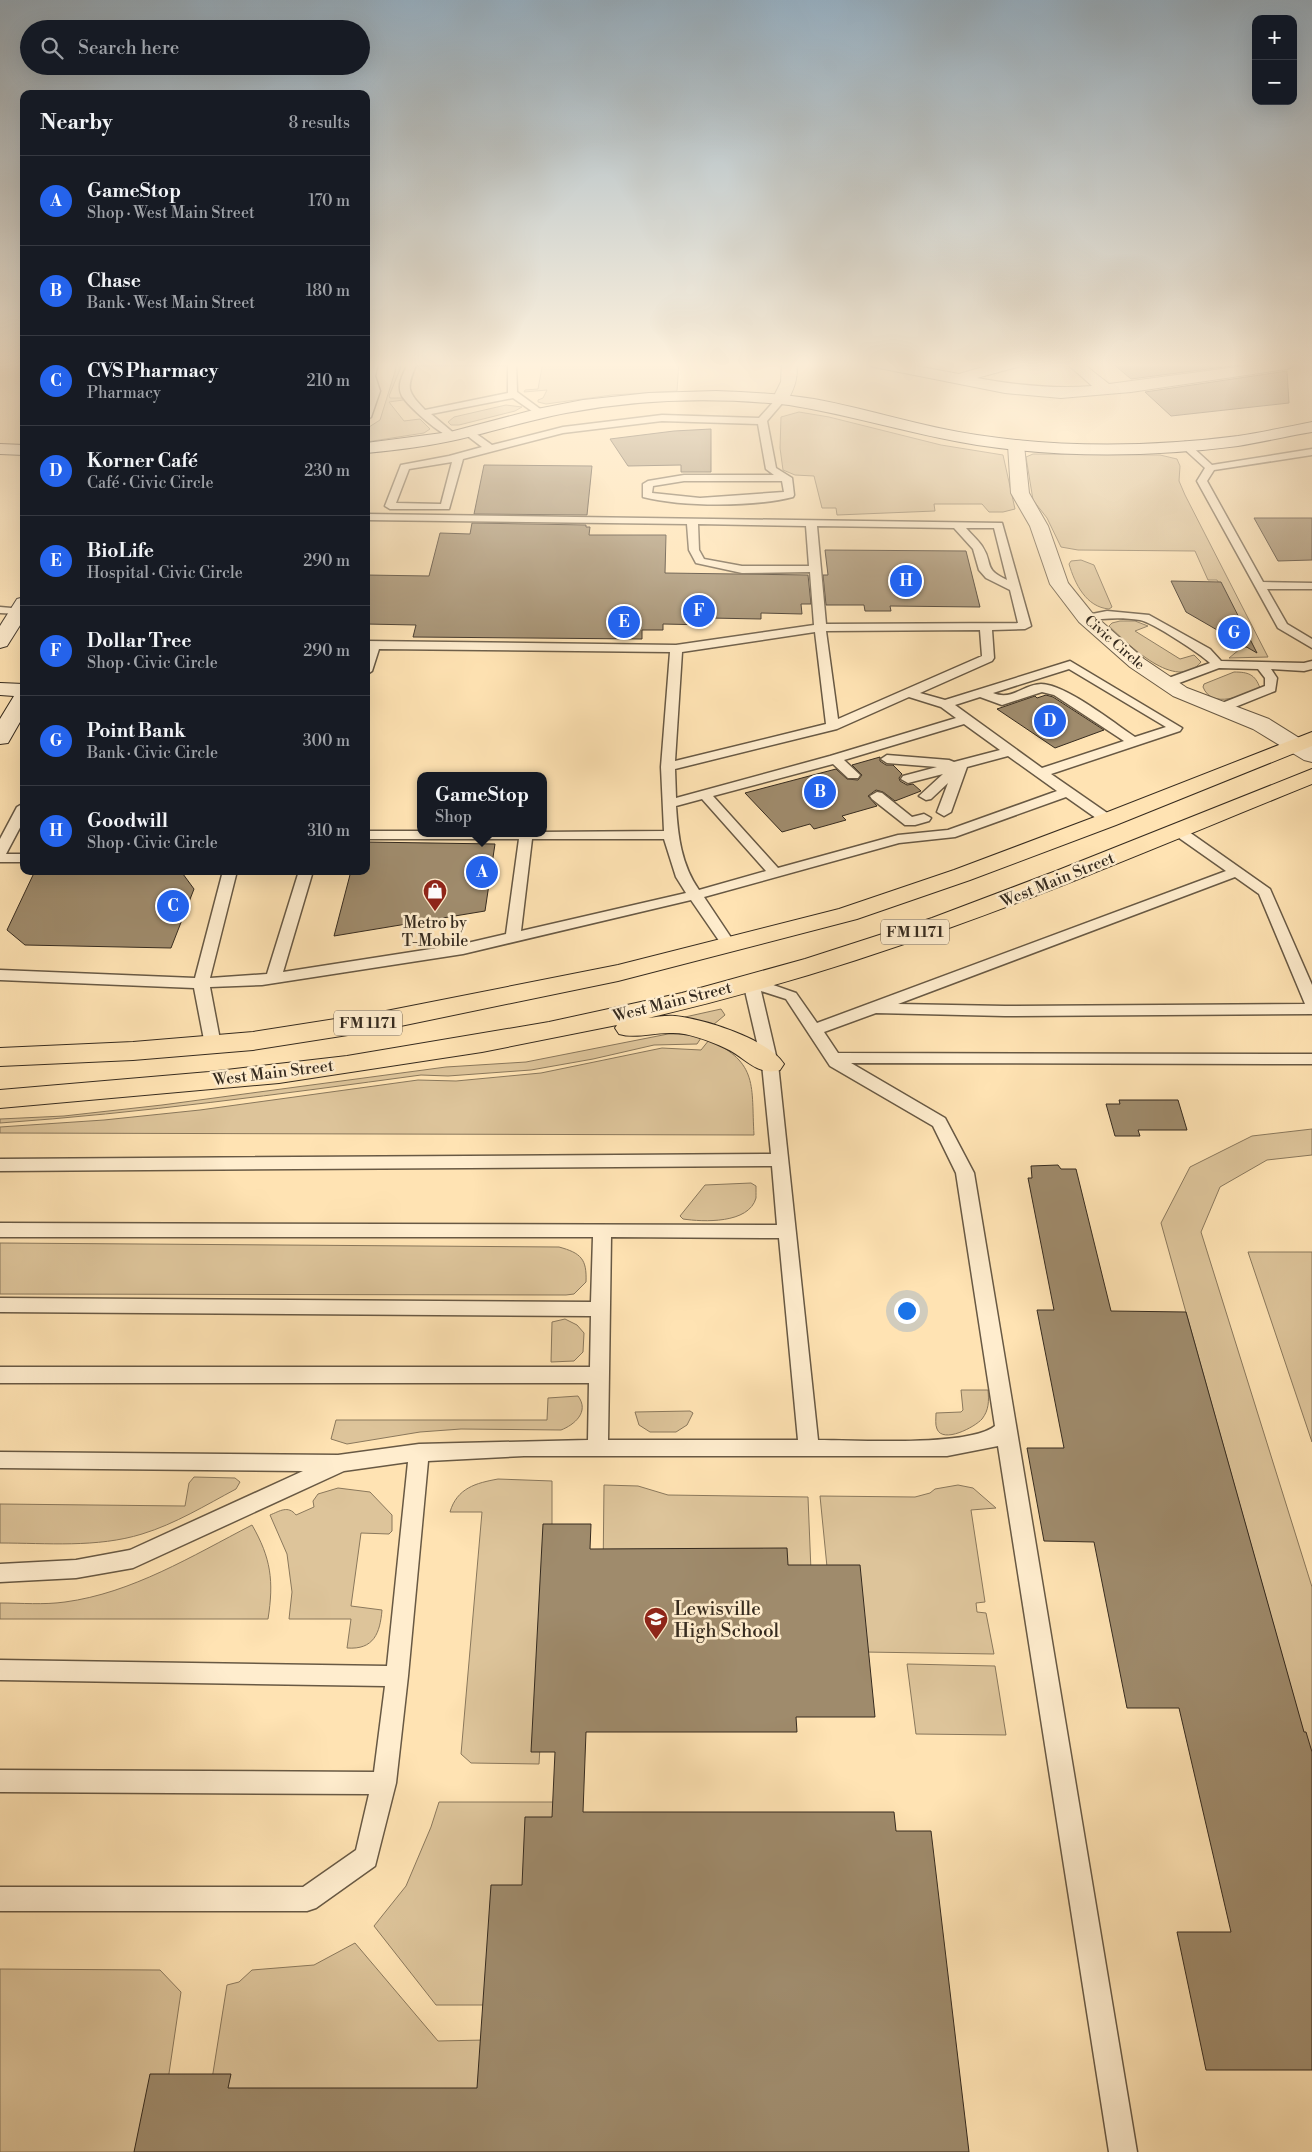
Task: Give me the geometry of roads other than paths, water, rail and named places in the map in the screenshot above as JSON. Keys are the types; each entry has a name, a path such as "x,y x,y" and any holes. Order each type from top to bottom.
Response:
{"main road":[{"name":"West Main Street","path":"0,1057 133,1051 253,1041 386,1020 618,973 848,914 962,875 1307,746"},
{"name":"West Main Street","path":"0,1099 278,1074 546,1030 653,1007 812,966 965,916 1312,776"},
{"path":"730,945 751,982"},
{"path":"456,1046 552,1044 626,1028 674,1024 708,1032 736,1042 770,1064"}],"street":[{"name":"Civic Circle","path":"1017,462 1020,493 1039,526 1060,584 1086,618 1106,638 1137,663 1180,692 1261,724 1307,746"},
{"path":"0,642 17,608"},
{"path":"0,690 20,690"},
{"path":"0,738 20,703"}],"lane":[{"path":"429,462 404,467 390,506 445,507 457,462"},
{"path":"770,462 771,469 787,478"},
{"path":"1204,462 1210,468"},
{"path":"1246,462 1210,468 1202,480 1282,626 1312,644"},
{"path":"684,478 787,478 789,495 734,501 673,501 647,495 648,484 684,478"},
{"path":"370,518 998,525 1025,626 820,628 676,649 370,645"},
{"path":"692,521 694,550 700,561 712,565 746,569 815,569"},
{"path":"811,522 820,628 833,726"},
{"path":"957,524 978,548 985,570 990,576 1015,588"},
{"path":"1259,585 1312,586"},
{"path":"1086,618 1107,614 1145,618 1206,652 1218,664"},
{"path":"668,767 833,726 988,658 986,626"},
{"path":"676,649 668,767 671,835 683,877 730,945"},
{"path":"1167,683 1218,664 1312,666"},
{"path":"946,704 1070,665 1176,728 1041,773"},
{"path":"1221,708 1271,688 1271,678 1261,665"},
{"path":"981,692 1002,701 1041,688 1058,692 1134,742"},
{"path":"908,693 946,704 1108,820"},
{"path":"670,804 835,759 966,719"},
{"path":"908,779 1011,751"},
{"path":"835,759 850,772 864,765"},
{"path":"892,764 961,765"},
{"path":"926,796 961,765"},
{"path":"944,812 961,765"},
{"path":"0,975 201,983 274,978 463,949 695,894 898,839 950,834 1067,792"},
{"path":"704,794 775,873"},
{"path":"877,796 910,822 924,818"},
{"path":"891,807 907,802"},
{"path":"0,852 20,822"},
{"path":"1177,830 1266,892 1312,1004"},
{"path":"370,835 417,835"},
{"path":"547,835 671,835"},
{"path":"513,937 526,837"},
{"path":"0,858 20,858"},
{"path":"814,1030 1236,872"},
{"path":"213,1045 201,983 229,875"},
{"path":"274,978 305,875"},
{"path":"751,982 791,996 836,1062 939,1122 966,1174 1005,1429 1123,2152"},
{"path":"751,982 770,1064 809,1448"},
{"path":"872,1008 1005,1011 1312,1009"},
{"path":"833,1058 1066,1060 1312,1059"},
{"path":"0,1165 780,1160"},
{"path":"0,1230 602,1230 787,1232"},
{"path":"598,1448 602,1230"},
{"path":"0,1305 600,1309"},
{"path":"0,1375 599,1375"},
{"path":"0,1460 341,1463 419,1452 524,1448 948,1448 993,1439 1005,1429"},
{"path":"0,1899 307,1899 366,1857 384,1784 397,1676 419,1452"},
{"path":"0,1573 76,1569 133,1559 341,1463"},
{"path":"0,1670 397,1676"},
{"path":"0,1781 384,1784"}],"place":[{"name":"Goodwill","path":"906,581"},
{"name":"Dollar Tree","path":"699,611"},
{"name":"BioLife","path":"624,622"},
{"name":"Point Bank","path":"1234,633"},
{"name":"Korner Café","path":"1050,721"},
{"name":"Chase","path":"820,792"},
{"name":"GameStop","path":"482,872"},
{"name":"CVS Pharmacy","path":"173,906"},
{"name":"Metro by T-Mobile","path":"435,912"},
{"name":"Lewisville High School","path":"656,1640"}]}
